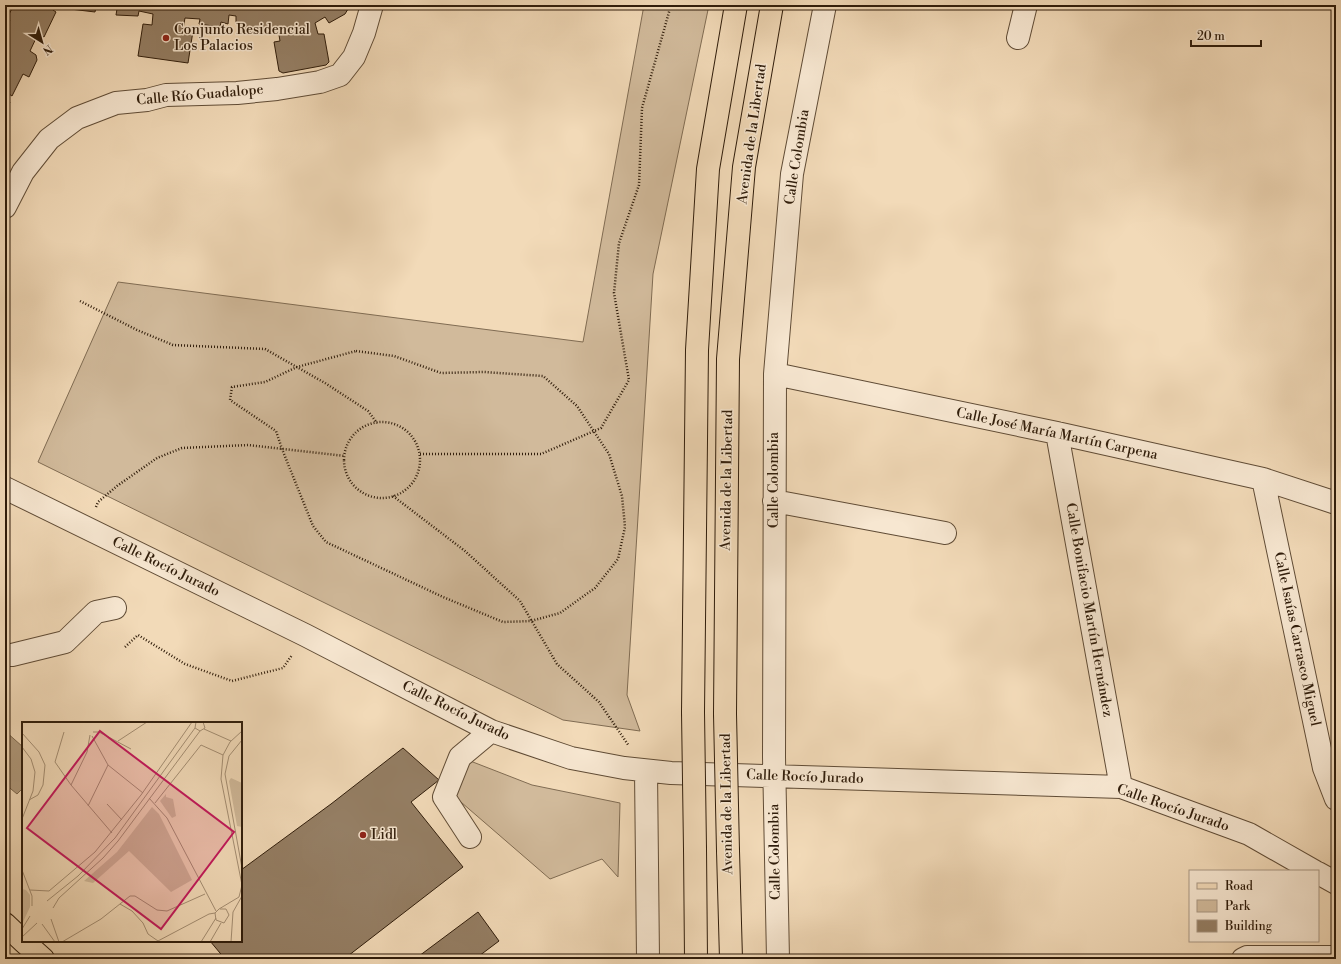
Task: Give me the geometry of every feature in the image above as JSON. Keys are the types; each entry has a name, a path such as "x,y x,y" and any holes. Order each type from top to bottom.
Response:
{"main road":[{"path":"696,959 693,712 697,350 708,169 736,5"},
{"name":"Avenida de la Libertad","path":"731,959 725,714 728,360 744,167 772,5"},
{"path":"5,924 22,940"},
{"path":"24,942 43,959"}],"street":[{"name":"Calle Río Guadalope","path":"5,207 23,172 49,139 83,115 116,103 147,100 166,95 237,93 277,89 320,82 340,75 354,57 364,33 372,5"},
{"name":"Calle Colombia","path":"778,959 774,776 775,374 792,174 825,5"},
{"path":"1018,38 1026,5"},
{"name":"Calle José María Martín Carpena","path":"775,374 1057,433 1263,479 1336,503"},
{"name":"Calle Bonifacio Martín Hernández","path":"1057,433 1122,787"},
{"name":"Calle Isaías Carrasco Miguel","path":"1263,479 1324,768 1336,798"},
{"name":"Calle Rocío Jurado","path":"5,488 304,635 491,731 571,758 624,768 679,773 1122,787 1249,834 1312,870"},
{"path":"774,501 945,533"},
{"path":"5,655 12,656 65,642 96,612 115,608"},
{"path":"470,837 444,797 460,757 491,731"},
{"path":"646,771 648,959"},
{"path":"1319,874 1336,883"},
{"path":"1242,959 1247,957 1336,957"}],"path":[{"path":"420,454 541,454 601,428 629,380 614,293 619,243 639,185 642,108 671,5"},
{"path":"80,301 137,330 173,344 265,349 325,383 368,411 377,423"},
{"path":"356,351 394,356 441,373 484,372 543,376 577,406 594,431 609,454 622,496 626,527 618,559 595,588 560,613 531,621 503,622 443,597 326,542 313,526 276,431 230,400 232,388 265,382 297,367 356,351"},
{"path":"383,422 392,423 404,428 413,437 420,454 421,459 417,477 405,490 393,496 380,498 364,494 354,485 348,476 344,464 347,444 354,433 370,424 383,422"},
{"path":"87,528 98,502 157,458 182,448 248,445 345,456"},
{"path":"393,496 465,551 520,601 557,664 599,702 646,771"},
{"path":"125,647 138,635 185,664 232,681 283,668 304,635"}],"green space":[{"path":"644,5 709,5 653,274 627,695 640,731 563,720 38,462 118,282 583,342"},
{"path":"460,757 532,785 620,803 618,877 602,859 550,879 447,790"}],"shaded area":[{"path":"5,731 22,746 22,789 17,794 5,784"}],"building":[{"path":"14,5 53,5 53,10 56,12 44,37 38,34 30,51 36,55 37,60 29,77 23,74 12,96 9,94 6,100 10,102 5,112 5,28 10,20 7,18"},
{"path":"62,5 104,5 103,8 96,7 95,12 62,8"},
{"name":"Conjunto Residencial Los Palacios","path":"110,5 346,5 348,9 345,14 329,23 325,17 315,23 318,34 324,34 329,62 326,65 283,73 279,71 274,42 280,41 278,29 265,28 264,32 242,30 243,25 236,24 236,16 229,15 228,24 221,22 220,27 199,24 200,19 185,18 183,29 193,31 188,63 138,56 143,24 152,25 153,14 139,11 138,16 116,15 117,9 109,8"},
{"name":"Lidl","path":"403,748 439,780 411,802 463,867 344,959 225,959 211,942 242,942 242,869 331,804"},
{"path":"478,912 499,941 475,959 415,959"}],"place":[{"name":"Conjunto Residencial Los Palacios","path":"166,38"},
{"name":"Lidl","path":"363,835"}]}
